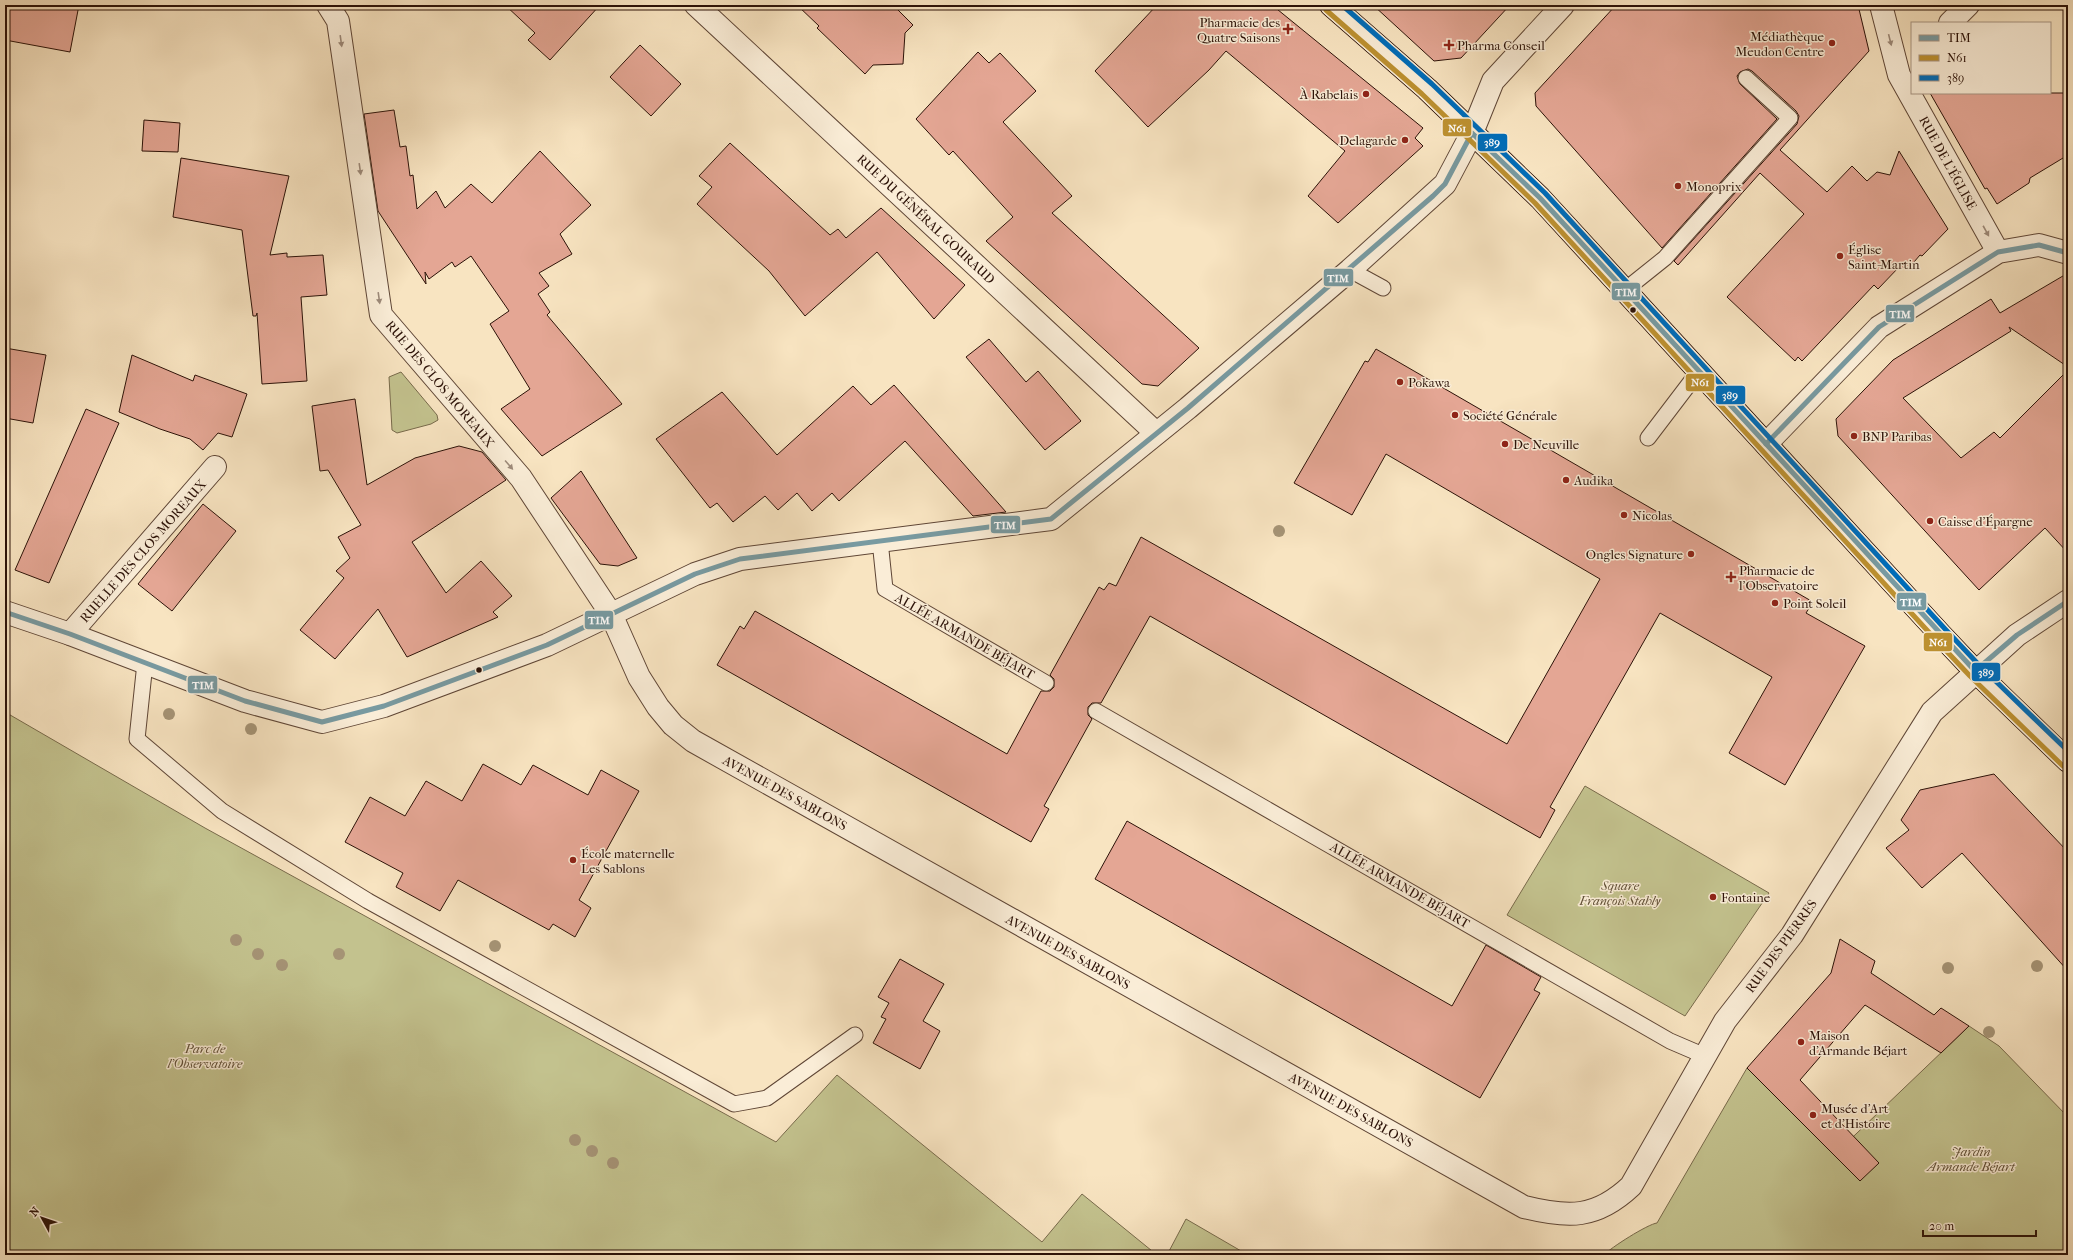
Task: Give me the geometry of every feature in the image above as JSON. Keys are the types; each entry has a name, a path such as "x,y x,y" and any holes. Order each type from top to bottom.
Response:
{"street":[{"name":"RUE DES CLOS MOREAUX","path":"328,5 338,21 381,315 521,478 611,614"},
{"name":"RUE DU GÉNÉRAL GOURAUD","path":"696,5 1156,433"},
{"path":"1331,5 1427,89 1540,198 1975,671 2068,761"},
{"path":"5,612 70,634 245,701 322,722 384,706 547,645 695,574 740,559 1051,519 1350,270 1445,184 1472,133 1494,81 1563,5"},
{"name":"RUE DE L'ÉGLISE","path":"1881,5 1911,80"},
{"path":"1951,22 1968,5"},
{"name":"RUE DE L'ÉGLISE","path":"1918,94 1998,252"},
{"path":"1766,444 1879,327 1998,252 2038,245 2068,253"},
{"name":"RUELLE DES CLOS MOREAUX","path":"70,634 215,467"},
{"name":"RUE DES PIERRES","path":"1584,1214 1617,1199 1630,1186 1725,1021 1792,935 1932,712 1975,671 2017,635 2068,601"},
{"name":"AVENUE DES SABLONS","path":"611,614 639,677 658,707 672,725 693,741 1524,1207 1553,1215 1584,1214"}],"lane":[{"path":"1625,290 1665,258 1790,118 1746,78"},
{"path":"1350,270 1383,288"},
{"path":"1648,438 1699,371"},
{"name":"ALLÉE ARMANDE BÉJART","path":"880,541 885,589 1046,683"},
{"path":"145,663 136,739 222,811 368,900 734,1104 767,1098 855,1035"},
{"name":"ALLÉE ARMANDE BÉJART","path":"1096,711 1663,1037 1704,1056"}],"green space":[{"path":"401,372 437,415 438,420 431,424 397,433 392,430 389,377"},
{"name":"Parc de l'Observatoire","path":"5,712 205,828 776,1142 837,1075 1042,1242 1082,1194 1157,1255 5,1255"},
{"name":"Square François Stahly","path":"1585,786 1769,893 1685,1016 1507,915"},
{"name":"Jardin Armande Béjart","path":"1969,1026 1999,1046 2068,1117 2068,1255 1604,1255 1629,1237 1652,1224 1657,1223 1747,1068 1834,1155"},
{"path":"1186,1219 1248,1255 1167,1255"}],"building":[{"path":"5,5 79,5 70,52 5,40"},
{"path":"505,5 600,5 550,60 528,40 535,33"},
{"path":"797,5 893,5 913,25 905,33 903,64 873,65 865,74 817,28 819,26"},
{"path":"1157,5 1272,5 1423,128 1415,138 1423,146 1338,223 1308,196 1345,151 1226,51 1209,70 1148,127 1095,71"},
{"path":"1373,5 1510,5 1461,58 1434,61"},
{"name":"Monoprix","path":"1616,5 1858,5 1869,51 1780,150 1827,192 1852,166 1867,181 1877,172 1890,175 1899,151 1948,229 1922,256 1920,255 1908,269 1905,266 1902,269 1900,266 1878,289 1874,285 1802,361 1798,357 1795,361 1727,297 1804,214 1760,173 1678,265 1674,261 1797,124 1799,116 1796,111 1752,71 1748,69 1740,72 1737,76 1740,84 1777,119 1662,248 1536,106 1535,93"},
{"path":"640,45 681,84 651,116 610,77"},
{"path":"978,52 989,63 1000,53 1036,91 1003,122 1072,196 1052,213 1199,348 1158,386 1142,384 986,241 1013,217 953,151 949,155 916,119"},
{"path":"2068,93 2068,155 2030,178 2029,183 1997,204 1987,188 1985,189 1931,94"},
{"path":"394,110 400,147 406,146 410,176 413,175 417,209 436,191 445,208 471,184 492,203 540,151 591,205 560,234 572,254 539,273 549,286 538,294 550,312 547,315 622,404 542,456 501,409 530,389 490,324 509,311 471,256 455,267 452,262 429,279 425,272 426,284 378,211 364,114"},
{"path":"144,120 180,123 178,152 142,151"},
{"path":"730,143 830,235 838,229 846,238 881,208 965,285 934,319 877,252 805,316 769,271 697,204 712,187 699,176"},
{"path":"181,158 289,176 270,255 287,253 287,257 323,255 327,295 301,297 307,381 262,384 257,313 256,316 253,316 242,230 173,217"},
{"path":"2068,273 2068,367 2009,327 2011,331 1903,398 1961,458 1994,432 2000,438 2068,370 2068,553 2045,528 1979,590 1838,436 1836,419 1893,360 1991,299 2000,313"},
{"path":"989,339 1026,382 1038,371 1081,421 1045,450 966,357"},
{"path":"5,348 46,355 33,423 5,418"},
{"path":"1376,349 1813,602 1806,613 1865,646 1785,785 1729,753 1772,677 1660,613 1550,807 1555,810 1540,838 1150,616 1101,703 1092,703 1088,707 1088,715 1092,719 1044,806 1049,809 1031,842 717,665 740,626 744,629 755,611 1007,754 1041,691 1050,691 1054,687 1054,679 1050,675 1099,587 1104,590 1109,583 1116,586 1141,537 1507,744 1600,579 1386,454 1352,515 1294,483 1365,361 1368,362"},
{"path":"132,355 193,381 195,375 247,394 232,437 218,433 203,450 190,439 160,429 119,412"},
{"path":"894,385 1006,512 973,516 905,441 839,501 832,493 812,511 797,493 778,510 765,496 733,522 717,503 710,508 656,439 722,392 777,455 853,386 871,405"},
{"path":"355,399 367,485 415,458 459,446 482,452 506,480 412,542 446,593 481,561 512,596 493,612 498,617 407,657 378,609 335,659 300,630 344,578 336,571 350,558 338,537 361,525 328,470 320,471 312,406"},
{"path":"86,409 119,423 49,583 15,570"},
{"path":"581,471 637,558 618,566 600,564 551,498"},
{"path":"203,504 236,531 172,611 138,584"},
{"path":"483,764 521,785 533,765 588,795 601,770 639,791 579,900 591,908 575,937 553,924 549,930 458,880 440,911 396,887 403,873 345,842 370,797 405,816 426,781 462,801"},
{"path":"1994,774 2068,852 2068,971 1962,853 1922,888 1886,848 1909,830 1901,820 1920,790"},
{"path":"1127,821 1452,1006 1486,945 1541,977 1534,990 1540,993 1480,1098 1095,879"},
{"name":"Maison d'Armande Béjart","path":"1840,939 1875,961 1871,973 1934,1015 1941,1008 1969,1026 1941,1053 1865,1005 1800,1080 1879,1163 1860,1181 1747,1068 1831,973"},
{"path":"900,959 944,984 923,1021 940,1031 920,1069 873,1043 886,1019 881,1017 889,1003 878,997"}],"transit line":[{"name":"389","path":"1342,5 1432,84 1545,193 1946,630 1980,666 2068,751"},
{"name":"N61","path":"1326,10 1422,94 1535,203 1936,640 1970,676 2063,766"},
{"name":"TIM","path":"5,612 70,634 245,701 322,722 384,706 547,645 695,574 740,559 1051,519 1188,408 1433,196 1445,184 1472,133 1540,198 1975,671 2017,635 2068,601"},
{"name":"TIM","path":"1766,444 1879,327 1998,252 2039,245 2068,253"}],"place":[{"name":"Pharmacie des Quatre Saisons","path":"1288,29"},
{"name":"Médiathèque Meudon Centre","path":"1832,43"},
{"name":"Pharma Conseil","path":"1449,45"},
{"name":"À Rabelais","path":"1366,94"},
{"name":"Delagarde","path":"1405,140"},
{"name":"Monoprix","path":"1678,186"},
{"name":"Église Saint-Martin","path":"1840,256"},
{"name":"Pokawa","path":"1400,382"},
{"name":"Société Générale","path":"1455,415"},
{"name":"BNP Paribas","path":"1854,436"},
{"name":"De Neuville","path":"1505,444"},
{"name":"Audika","path":"1566,480"},
{"name":"Nicolas","path":"1624,515"},
{"name":"Caisse d'Épargne","path":"1930,521"},
{"name":"Ongles Signature","path":"1691,554"},
{"name":"Pharmacie de l'Observatoire","path":"1731,577"},
{"name":"Point Soleil","path":"1775,603"},
{"name":"École maternelle Les Sablons","path":"573,860"},
{"name":"Fontaine","path":"1713,897"},
{"name":"Maison d'Armande Béjart","path":"1801,1042"},
{"name":"Musée d'Art et d'Histoire","path":"1813,1115"}]}
